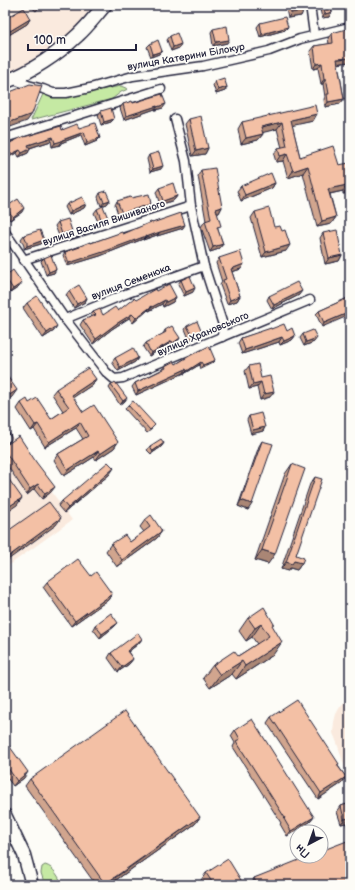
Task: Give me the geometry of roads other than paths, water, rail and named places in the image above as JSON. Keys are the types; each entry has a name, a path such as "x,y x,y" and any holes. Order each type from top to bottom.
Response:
{"main road":[{"path":"9,80 38,66 56,53 78,35 105,5"},
{"path":"5,815 24,855 32,885"}],"street":[{"path":"310,5 314,34"},
{"name":"вулиця Катерини Білокур","path":"9,80 53,93 66,93 133,76 203,66 269,51 300,38 350,27"},
{"path":"5,138 161,89"},
{"path":"175,119 186,161 191,206 204,266 223,325 222,337"},
{"name":"вулиця Василя Вишиваного","path":"24,260 191,206"},
{"path":"5,232 65,319"},
{"name":"вулиця Семенюка","path":"65,319 128,293 204,266"},
{"name":"вулиця Храновського","path":"65,319 106,372 114,379 123,378 310,300"}]}
